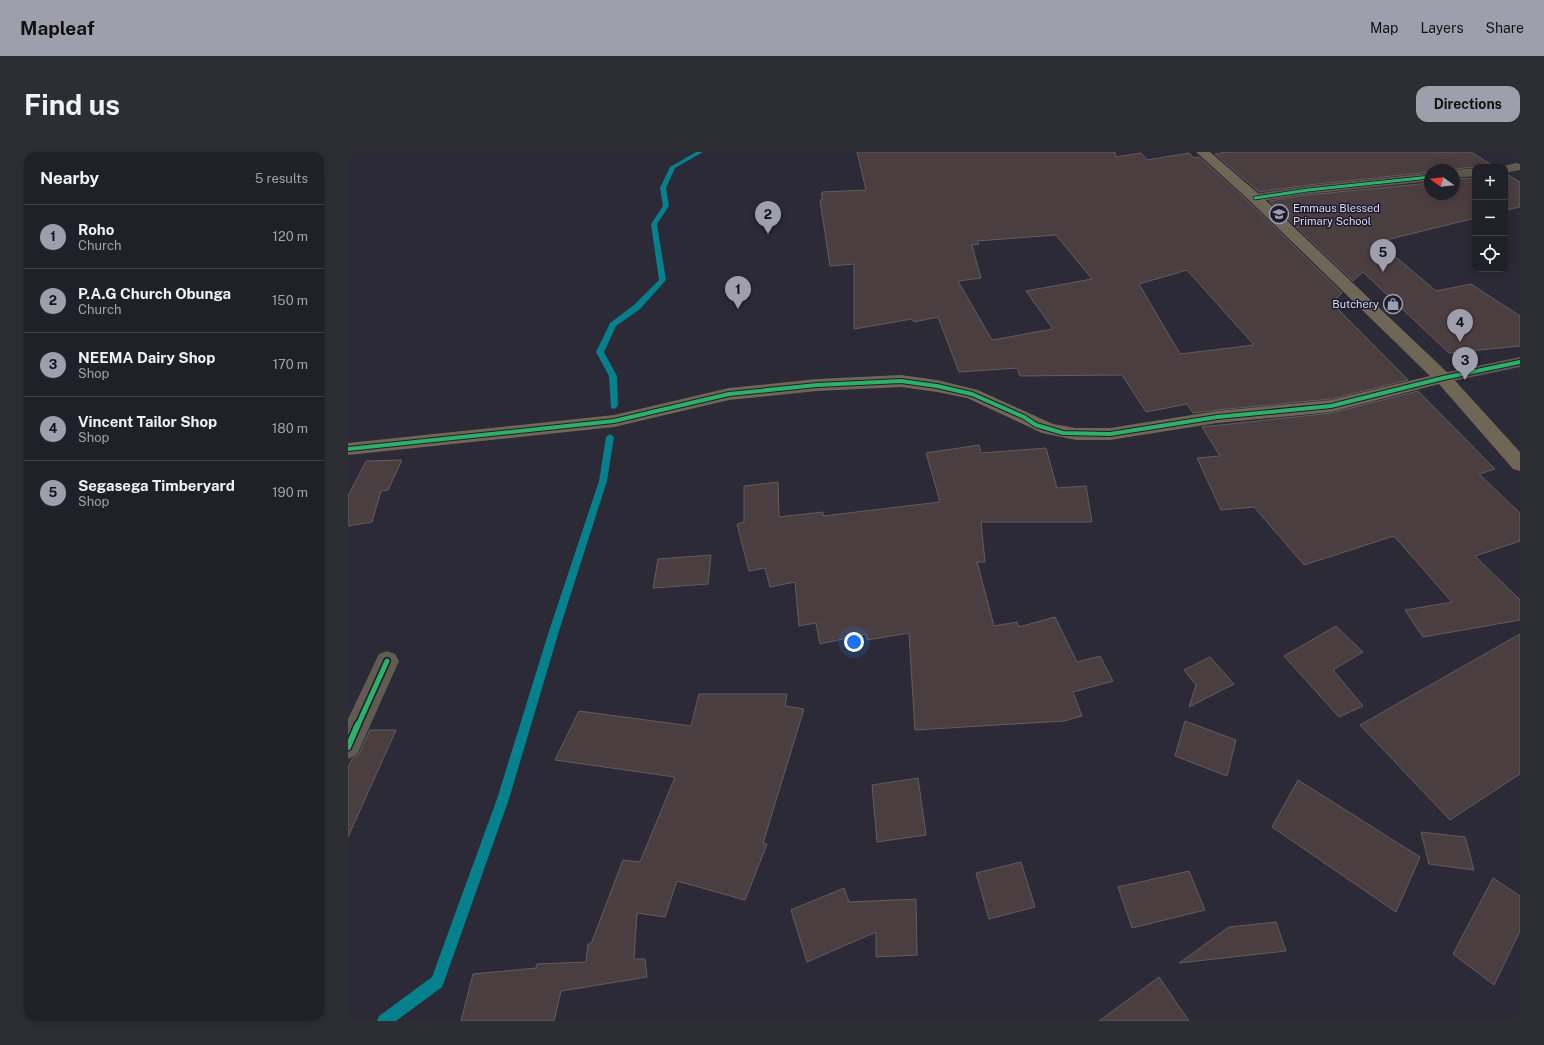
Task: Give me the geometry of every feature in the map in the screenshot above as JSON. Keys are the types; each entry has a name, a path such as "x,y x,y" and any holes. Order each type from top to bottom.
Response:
{"street":[{"path":"1202,152 1255,198 1443,378 1520,464"},
{"path":"1460,173 1472,172"},
{"path":"1255,198 1308,190 1424,178"},
{"path":"348,449 612,421 729,394 817,385 901,381 937,386 972,394 1049,429 1076,434 1110,434 1217,417 1331,406 1443,378 1520,362"},
{"path":"348,747 387,661"}],"building":[{"path":"857,152 1115,152 1116,157 1141,153 1147,160 1189,153 1194,158 1199,157 1249,202 1342,293 1332,303 1408,380 1331,399 1193,413 1187,404 1146,412 1122,375 1020,376 1017,368 959,372 938,317 914,322 912,319 854,329 854,264 830,266 820,200 822,200 822,192 866,190","holes":["1056,235 1092,279 1026,291 1053,329 992,340 958,281 981,278 972,245 979,244 977,241","1187,270 1254,345 1180,354 1139,284"]},
{"path":"1227,152 1471,152 1490,164 1472,164 1472,167 1460,168 1460,164 1424,164 1424,173 1308,185 1259,192 1215,154"},
{"path":"1508,175 1520,182 1520,207 1508,209"},
{"path":"1472,178 1472,219 1378,242 1436,291 1471,284 1520,316 1520,346 1449,353 1363,272 1353,281 1269,201 1308,195 1424,184 1424,200 1460,200 1460,179"},
{"path":"1418,391 1495,469 1479,474 1520,513 1520,541 1475,556 1520,600 1520,620 1423,637 1405,610 1452,602 1394,536 1304,565 1254,507 1221,510 1197,458 1220,456 1202,427 1331,413"},
{"path":"979,445 981,453 1046,448 1057,488 1086,486 1092,522 981,522 985,562 977,562 994,626 1017,622 1019,627 1055,617 1077,662 1100,656 1113,681 1073,692 1082,716 1064,721 915,730 909,633 867,640 866,634 820,644 816,623 799,626 795,582 770,587 765,568 749,571 737,524 744,522 744,486 778,482 779,517 823,512 823,516 940,502 926,453"},
{"path":"402,460 388,490 381,491 372,522 348,526 348,496 366,461"},
{"path":"711,555 708,584 653,588 658,559"},
{"path":"1336,626 1363,652 1333,670 1363,706 1339,717 1284,656"},
{"path":"1520,634 1520,774 1450,820 1360,725"},
{"path":"1210,657 1234,684 1189,707 1196,685 1184,670"},
{"path":"699,694 787,694 785,706 804,709 763,843 767,844 745,900 677,881 665,917 637,913 634,959 645,959 647,977 561,991 554,1021 461,1021 473,974 536,968 537,964 586,962 588,944 591,944 623,860 640,862 675,777 555,760 579,711 691,726"},
{"path":"1185,721 1236,740 1227,776 1175,756"},
{"path":"370,730 396,730 348,837 348,767 352,759 358,756"},
{"path":"918,778 926,835 877,842 872,785"},
{"path":"1298,780 1420,857 1396,912 1272,827"},
{"path":"1421,832 1465,837 1474,870 1429,864"},
{"path":"1021,862 1035,907 989,919 976,873"},
{"path":"1189,871 1205,910 1132,928 1118,887"},
{"path":"1493,878 1520,896 1520,931 1494,985 1453,954"},
{"path":"844,888 849,902 916,899 917,955 876,957 876,932 807,962 791,910"},
{"path":"1276,922 1286,951 1179,963 1229,927"},
{"path":"1159,977 1189,1021 1099,1021"}],"waterway":[{"path":"614,406 613,376 600,352 613,325 637,307 663,280 654,224 666,206 663,188 673,167 700,152"},
{"path":"384,1021 437,982 503,799 554,631 603,481 610,437"}],"cycle path":[{"path":"1255,198 1308,190 1424,178"},
{"path":"348,449 614,421 729,394 817,385 901,381 937,386 972,394 1024,417 1036,425 1063,433 1110,434 1217,417 1331,406 1443,378 1520,362"},
{"path":"348,747 387,661"}],"place":[{"name":"Emmaus Blessed Primary School","path":"1279,214"},
{"name":"P.A.G Church Obunga","path":"768,234"},
{"name":"Segasega Timberyard","path":"1383,272"},
{"name":"Butchery","path":"1393,304"},
{"name":"Roho","path":"738,309"},
{"name":"Vincent Tailor Shop","path":"1460,342"},
{"name":"NEEMA Dairy Shop","path":"1465,380"}]}
